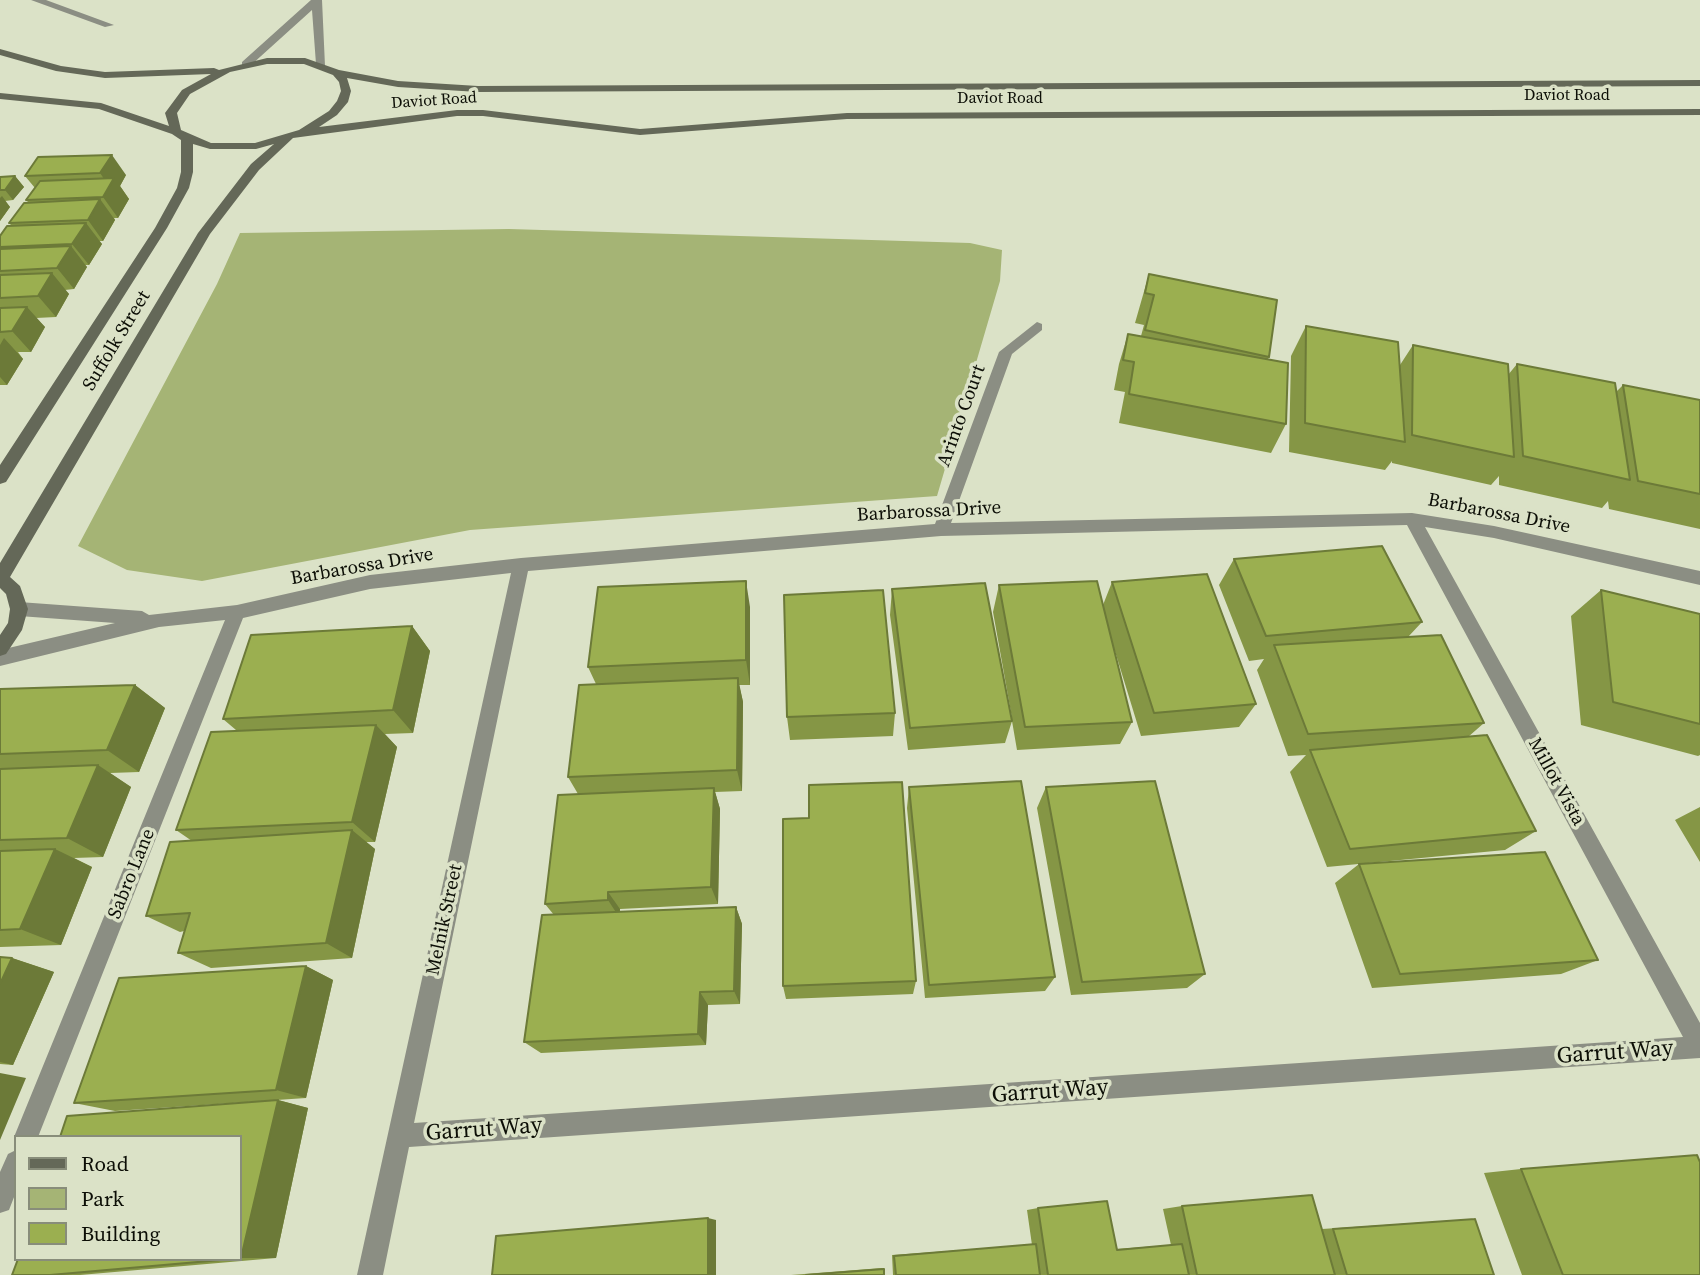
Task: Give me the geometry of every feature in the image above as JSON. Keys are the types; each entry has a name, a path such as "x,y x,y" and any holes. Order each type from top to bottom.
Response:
{"street":[{"path":"36,0 109,25"},
{"path":"246,64 317,0"},
{"path":"0,52 60,69 105,75 227,70 246,64 287,60 321,64 317,0"},
{"name":"Daviot Road","path":"321,64 337,73 398,84 478,89 1700,83"},
{"name":"Suffolk Street","path":"0,478 161,228 183,188 187,172 182,135 172,113 176,102 197,84 227,70"},
{"path":"0,96 101,106 210,146 239,147 288,138 334,113 346,91 337,73"},
{"name":"Daviot Road","path":"303,132 457,113 483,113 640,132 847,116 1700,112"},
{"name":"Suffolk Street","path":"0,578 204,233 255,167 288,138"},
{"name":"Arinto Court","path":"941,530 1006,352 1037,327"},
{"name":"Barbarossa Drive","path":"0,659 159,620 237,611 370,582 521,565 941,530 1412,519 1494,532 1700,578"},
{"name":"Millot Vista","path":"1412,519 1700,1046"},
{"name":"Melnik Street","path":"370,1275 521,565"},
{"path":"0,578 14,591 19,608 16,625 0,649"},
{"name":"Barbarossa Drive","path":"19,608 159,620"},
{"name":"Sabro Lane","path":"27,1135 237,611"},
{"name":"Garrut Way","path":"399,1136 1700,1046"},
{"path":"0,1201 14,1167"}],"green space":[{"path":"509,229 970,243 1002,250 1000,281 937,496 470,530 202,581 127,570 78,546 217,284 240,233"}],"building":[{"path":"112,155 100,173 25,176 38,157"},
{"path":"15,176 5,190 0,190 0,177"},
{"path":"114,178 103,197 26,200 40,181"},
{"path":"100,199 88,220 9,223 24,203"},
{"path":"86,223 72,244 0,247 0,236 7,226"},
{"path":"71,246 57,268 0,271 0,249"},
{"path":"52,273 38,296 0,298 0,275"},
{"path":"1149,274 1277,300 1269,357 1145,330 1154,295 1145,293"},
{"path":"27,307 12,331 0,332 0,308"},
{"path":"1306,326 1398,342 1405,442 1305,423"},
{"path":"1128,334 1288,363 1286,424 1129,394 1134,362 1123,360"},
{"path":"1413,345 1508,364 1514,457 1412,435"},
{"path":"1517,364 1615,383 1630,480 1523,456"},
{"path":"1623,385 1700,400 1700,494 1638,481"},
{"path":"1382,546 1422,622 1266,636 1234,559"},
{"path":"1207,574 1256,704 1154,713 1112,582"},
{"path":"746,581 746,660 588,667 598,587"},
{"path":"1097,581 1132,722 1025,727 999,585"},
{"path":"985,583 1012,721 910,728 892,589"},
{"path":"883,590 895,713 787,717 784,595"},
{"path":"1601,590 1700,614 1700,724 1613,702"},
{"path":"412,626 393,710 223,719 251,635"},
{"path":"1441,635 1484,723 1308,734 1274,645"},
{"path":"738,678 737,770 568,777 579,685"},
{"path":"135,685 107,750 0,754 0,689"},
{"path":"376,725 352,822 176,830 211,732"},
{"path":"1487,735 1536,831 1350,849 1310,750"},
{"path":"98,765 67,838 0,840 0,769"},
{"path":"1021,781 1055,977 929,985 909,787"},
{"path":"1155,781 1205,974 1082,982 1046,787"},
{"path":"902,782 916,981 783,986 783,819 809,818 809,785"},
{"path":"714,788 711,887 608,892 608,900 545,904 558,795"},
{"path":"352,830 326,943 178,953 190,913 146,916 170,842"},
{"path":"55,849 20,929 0,930 0,851"},
{"path":"1545,852 1598,960 1400,974 1359,864"},
{"path":"736,907 734,991 700,992 698,1034 524,1042 542,915"},
{"path":"0,957 12,958 0,984"},
{"path":"306,966 276,1090 74,1103 119,978"},
{"path":"278,1100 242,1254 242,1135 61,1135 67,1116"},
{"path":"1697,1155 1700,1162 1700,1275 1563,1275 1521,1169"},
{"path":"1312,1195 1335,1275 1197,1275 1182,1206"},
{"path":"1107,1201 1117,1250 1182,1244 1189,1275 1048,1275 1038,1208"},
{"path":"708,1218 708,1275 492,1275 496,1236"},
{"path":"1475,1219 1494,1275 1347,1275 1333,1229"},
{"path":"1036,1244 1040,1275 896,1275 894,1256"},
{"path":"17,1261 209,1261 50,1275 12,1275"},
{"path":"884,1269 884,1275 806,1275"}]}
